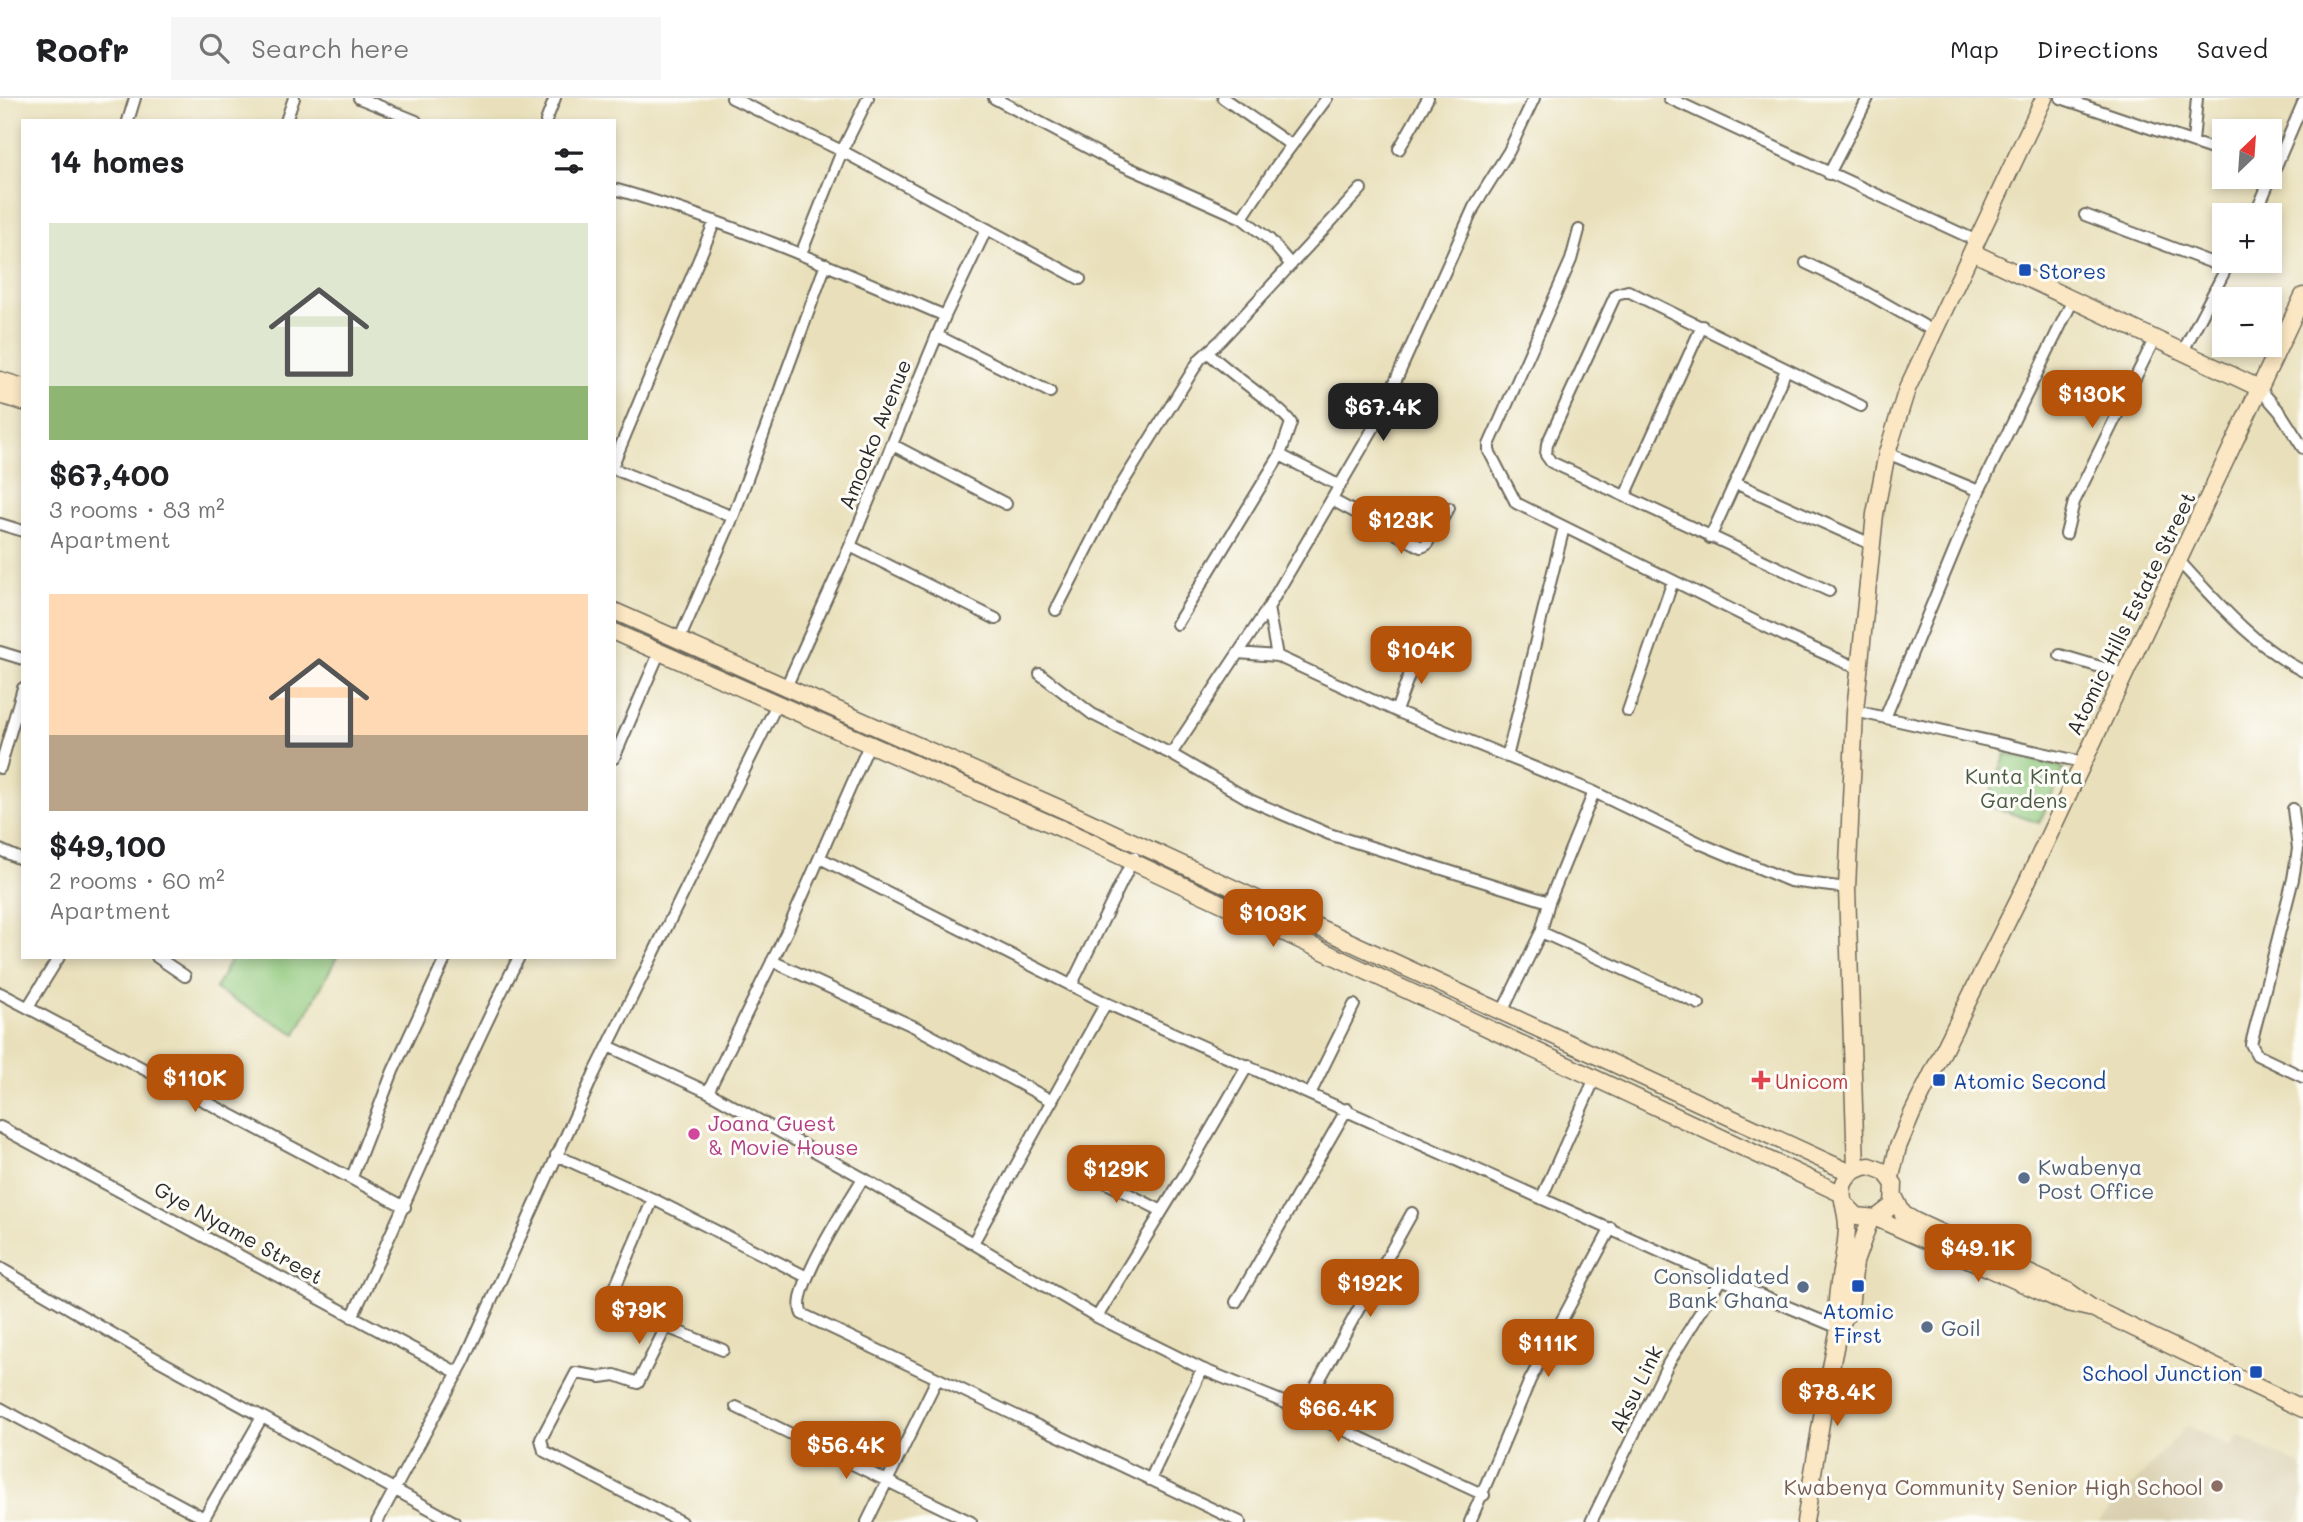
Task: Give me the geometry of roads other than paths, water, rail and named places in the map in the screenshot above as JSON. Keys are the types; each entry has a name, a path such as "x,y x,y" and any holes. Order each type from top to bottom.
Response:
{"main road":[{"path":"1839,1328 1836,1304 1847,1229 1843,1199 1853,1171 1847,888 1855,711 1871,544 1887,453 1908,389 2044,98"},
{"path":"1974,246 2259,388"},
{"name":"Atomic Hills Estate Street","path":"1891,1177 1898,1147 1912,1114 1961,1021 2303,296"},
{"path":"0,380 21,386"},
{"path":"0,395 21,401"},
{"path":"616,612 1140,845 1853,1171 1875,1167 1891,1177 1895,1198 1908,1218 2068,1291 2092,1308 2303,1409"},
{"path":"616,633 1132,861 1595,1078 1843,1199 1857,1216 1873,1219 2064,1303 2092,1308"},
{"path":"1805,1522 1820,1416 1839,1328 1850,1307 1855,1262 1873,1219 1888,1211 1895,1198"}],"street":[{"path":"129,119 135,98"},
{"path":"287,119 294,98"},
{"path":"359,98 411,119"},
{"path":"547,119 555,98"},
{"path":"732,98 842,151 1080,279"},
{"path":"801,254 842,151 868,98"},
{"path":"994,98 1109,159 1242,218 1270,240 1291,265"},
{"path":"1223,98 1291,145"},
{"path":"1242,218 1291,145 1327,98"},
{"path":"1399,149 1428,98"},
{"path":"1171,754 1268,608 1377,422 1474,207 1509,151 1534,98"},
{"path":"1829,174 1868,98"},
{"path":"2061,98 2212,149"},
{"path":"2193,142 2197,98"},
{"path":"1677,100 1974,246"},
{"path":"2282,151 2303,103"},
{"path":"1056,610 1114,497 1200,359 1361,189"},
{"path":"616,190 715,221 801,254 945,316"},
{"path":"2085,215 2212,259"},
{"path":"616,457 715,221"},
{"name":"Amoako Avenue","path":"786,687 850,546 936,335 986,230"},
{"path":"1579,230 1571,260 1489,445 1516,503 1860,669"},
{"path":"1806,263 1858,288 1935,332"},
{"path":"680,638 733,517 826,264"},
{"path":"2183,351 2224,273"},
{"path":"1829,590 1710,538 1551,463 1546,455 1547,444 1616,295 1628,291 1861,405"},
{"path":"1885,719 1979,491 2074,298"},
{"path":"1625,496 1702,326"},
{"path":"936,335 1050,391"},
{"path":"2066,534 2074,502 2155,338"},
{"path":"1177,624 1280,454 1291,423 1287,415 1249,389 1208,352"},
{"path":"1710,538 1786,370"},
{"path":"2259,388 2280,412 2303,448"},
{"path":"891,443 1006,504"},
{"path":"1887,453 1979,491"},
{"path":"1280,454 1340,486"},
{"path":"616,470 733,517"},
{"path":"1735,483 1871,544"},
{"path":"1332,500 1421,547 1426,545 1437,530 1449,508"},
{"path":"0,524 21,530"},
{"path":"1507,757 1564,527"},
{"path":"850,546 996,619"},
{"path":"2179,561 2227,611 2287,663 2303,671"},
{"path":"1628,711 1673,581"},
{"path":"1268,608 1276,656"},
{"path":"616,753 660,651"},
{"path":"1396,711 1418,651"},
{"path":"0,652 21,658"},
{"path":"1237,653 1276,656 1396,711 1594,792 1704,845 1790,881 1847,888"},
{"path":"2060,655 2124,674"},
{"path":"1040,674 1091,714 1171,754 1252,801 1329,834 1549,902"},
{"path":"0,768 21,695"},
{"path":"377,1522 458,1373 556,1155 777,704"},
{"path":"1855,711 2082,762"},
{"path":"0,720 12,724"},
{"path":"708,1092 820,858 869,745"},
{"path":"1502,1012 1541,932 1549,902 1594,792"},
{"path":"2293,809 2298,849 2250,1044 2257,1055 2303,1077"},
{"path":"1071,986 1140,845"},
{"path":"0,850 21,859"},
{"path":"820,858 855,873 1106,1003 1311,1092 1721,1279 1839,1328"},
{"path":"1541,932 1699,1004"},
{"path":"28,1007 58,959"},
{"path":"160,959 185,976"},
{"path":"352,1177 393,1071 445,959"},
{"path":"352,1317 405,1207 457,1084 518,959"},
{"path":"772,961 915,1027 1052,1101"},
{"path":"0,993 405,1207"},
{"path":"973,1243 1106,1003"},
{"path":"1311,1092 1354,1005"},
{"path":"608,1046 708,1092 863,1178 1097,1317 1202,1369 1302,1411 1484,1495"},
{"path":"1097,1317 1248,1065"},
{"path":"1542,1197 1595,1078"},
{"path":"1236,1302 1347,1109"},
{"name":"Gye Nyame Street","path":"0,1127 458,1373"},
{"path":"556,1155 653,1199 807,1277"},
{"path":"1083,1171 1162,1210"},
{"path":"863,1178 807,1277 799,1300 802,1314 1240,1522"},
{"path":"653,1199 613,1298 617,1306 723,1350"},
{"path":"1302,1411 1412,1213"},
{"path":"1470,1522 1484,1495 1530,1380 1611,1228"},
{"path":"0,1268 262,1418 454,1522"},
{"name":"Aksu Link","path":"1591,1522 1668,1364 1721,1279"},
{"path":"666,1327 638,1383 615,1375 601,1377 576,1373 540,1445 544,1451 681,1522"},
{"path":"1150,1480 1202,1369"},
{"path":"867,1522 937,1379"},
{"path":"736,1407 971,1522"},
{"path":"0,1408 203,1520 262,1418"}],"place":[{"name":"Stores","path":"2025,270"},
{"name":"Unicom","path":"1761,1080"},
{"name":"Atomic Second","path":"1939,1080"},
{"name":"Joana Guest & Movie House","path":"694,1134"},
{"name":"Kwabenya Post Office","path":"2024,1178"},
{"name":"Atomic First","path":"1858,1286"},
{"name":"Consolidated Bank Ghana","path":"1803,1287"},
{"name":"Goil","path":"1927,1327"},
{"name":"School Junction","path":"2256,1372"},
{"name":"Kwabenya Community Senior High School","path":"2217,1486"}],"park label":[{"name":"Kunta Kinta Gardens","path":"2024,787"}]}
